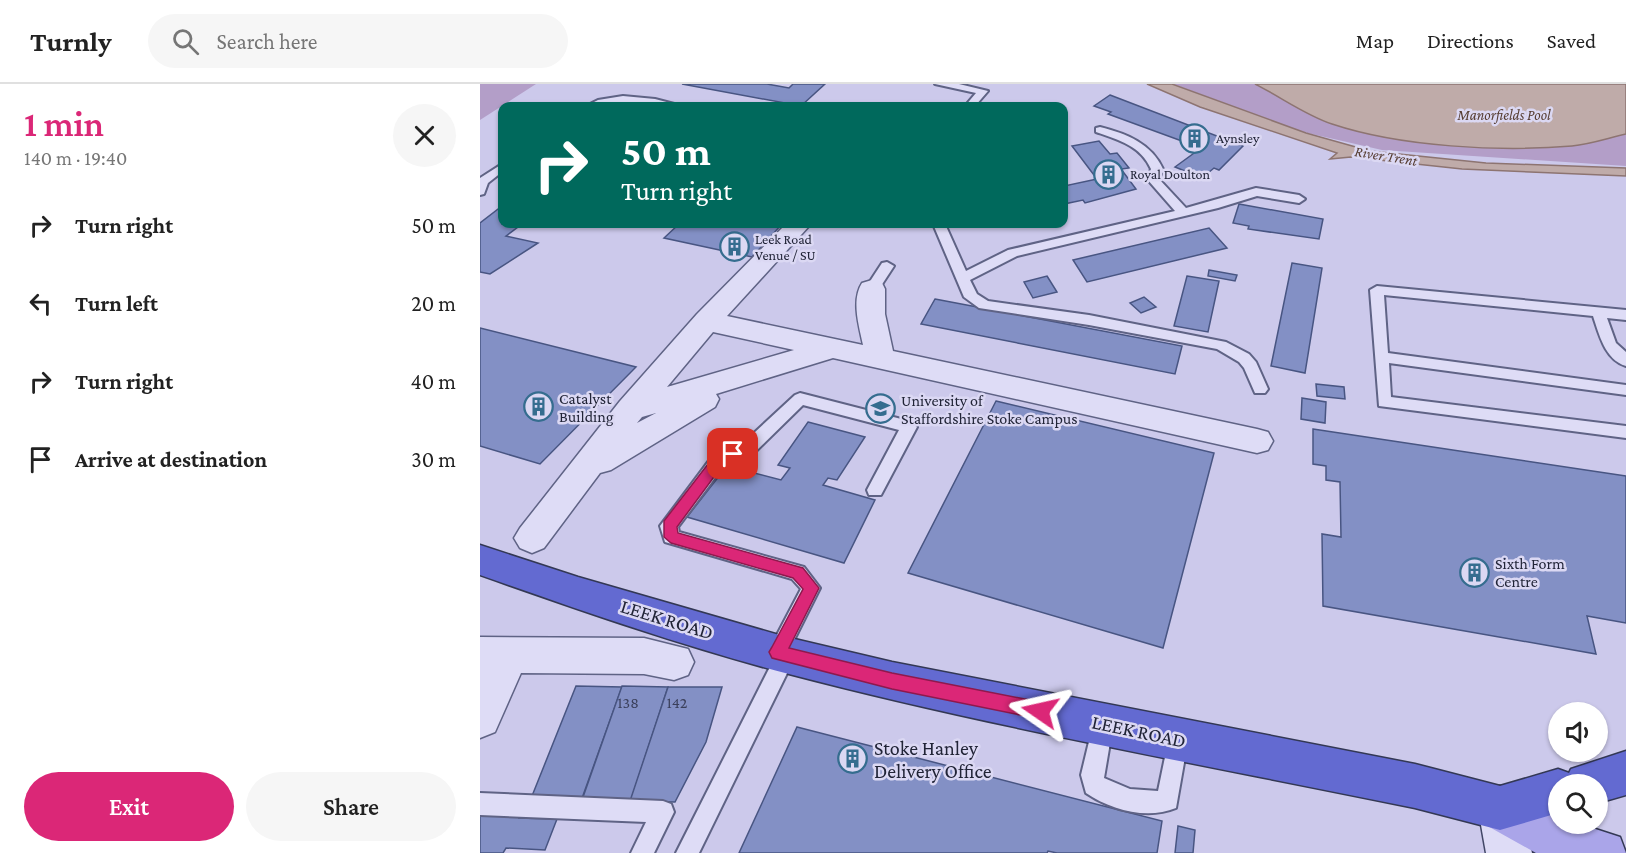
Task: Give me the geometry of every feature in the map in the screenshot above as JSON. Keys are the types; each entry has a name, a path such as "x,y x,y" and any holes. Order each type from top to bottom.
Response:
{"highway":[{"name":"LEEK ROAD","path":"480,560 578,593 782,654 892,681 1415,786 1500,808"},
{"path":"1608,777 1626,772"},
{"path":"1500,808 1548,794"}],"main road":[{"path":"1500,808 1557,840 1604,853"}],"street":[{"path":"532,538 631,409 664,370 795,228"},
{"path":"872,289 870,314 880,359"},
{"path":"707,321 1257,441"},
{"path":"631,409 832,348"},
{"path":"664,370 782,363"},
{"path":"584,471 747,374"},
{"path":"480,718 494,656 644,656 674,662"},
{"path":"1500,808 1509,853"}],"lane":[{"path":"940,84 986,88"},
{"path":"974,102 986,88"},
{"path":"603,102 631,98 654,102"},
{"path":"1100,130 1141,146 1153,156 1157,170 1154,179 1184,212"},
{"path":"480,191 483,181 498,170"},
{"path":"963,278 1012,253 1184,212 1256,192 1299,199"},
{"path":"941,228 971,297 984,305 1089,320 1221,345 1244,358 1256,372 1260,389"},
{"path":"872,289 887,266"},
{"path":"1626,315 1377,290 1384,402 1626,432"},
{"path":"1598,312 1610,345 1626,361"},
{"path":"1381,357 1626,390"},
{"path":"687,853 811,588 798,573 671,537 669,526 720,458 747,450 800,399 909,427 875,490"},
{"path":"1104,723 1092,775 1094,785 1103,793 1159,805 1168,800 1177,739"},
{"path":"480,804 663,812 642,853"}],"shaded area":[{"path":"480,84 536,84 508,102 498,102 498,108 480,120"},
{"path":"1173,84 1261,84 1626,131 1626,166 1382,150 1303,132"}],"water":[{"name":"River Trent","path":"1147,84 1172,84 1306,133 1370,151 1486,163 1626,168 1626,176 1462,169 1351,157 1330,159 1337,153 1200,107"},
{"name":"Manorfields Pool","path":"1255,84 1626,84 1626,134 1579,145 1544,148 1483,148 1419,143 1359,132 1332,124 1303,111"}],"building":[{"path":"682,84 767,84 789,88 793,84 825,84 805,102 779,102"},
{"name":"Aynsley","path":"1110,95 1243,146 1219,170 1214,168 1202,178 1175,167 1201,148 1108,114 1111,112 1094,106"},
{"name":"Royal Doulton","path":"1099,141 1110,154 1117,153 1129,168 1121,169 1136,189 1085,203 1083,200 1068,203 1068,185 1097,179 1072,146"},
{"path":"1239,204 1323,219 1319,239 1248,229 1249,226 1233,223"},
{"path":"498,209 498,228 517,228 506,236 538,243 490,274 480,272 480,223"},
{"name":"Leek Road Venue / SU","path":"675,228 778,228 752,257 664,238"},
{"path":"1209,228 1227,248 1087,282 1073,260"},
{"path":"1292,263 1322,268 1305,373 1271,366"},
{"path":"1209,270 1237,275 1235,281 1208,276"},
{"path":"1047,276 1057,292 1033,298 1024,282"},
{"path":"1187,276 1219,281 1208,332 1174,326"},
{"path":"1144,297 1156,307 1141,313 1130,303"},
{"path":"935,299 1182,346 1175,374 921,324"},
{"name":"Catalyst Building","path":"480,328 636,367 540,464 480,446"},
{"path":"1316,384 1344,387 1345,399 1317,396"},
{"path":"1302,398 1326,402 1325,423 1301,419"},
{"path":"996,401 1214,453 1163,648 908,573"},
{"path":"808,422 865,437 837,480 828,478 823,485 875,500 844,563 687,517 727,466 781,480 790,468 778,465"},
{"name":"Sixth Form Centre","path":"1313,429 1626,476 1626,623 1587,616 1596,654 1323,606 1322,534 1341,537 1340,482 1326,480 1326,466 1313,464"},
{"path":"576,686 622,687 581,801 530,801"},
{"path":"622,686 668,687 631,800 582,800"},
{"path":"668,687 722,687 706,742 675,802 630,801"},
{"name":"Stoke Hanley Delivery Office","path":"797,727 1162,821 1157,853 1057,853 1048,851 1047,853 739,853"},
{"path":"480,809 522,811 519,818 557,819 545,850 506,848 503,853 480,853"},
{"path":"1178,826 1195,830 1193,853 1175,853"}],"place":[{"name":"Aynsley","path":"1195,138"},
{"name":"Royal Doulton","path":"1109,174"},
{"name":"Leek Road Venue / SU","path":"734,247"},
{"name":"Catalyst Building","path":"538,407"},
{"name":"University of Staffordshire Stoke Campus","path":"880,409"},
{"name":"Sixth Form Centre","path":"1474,572"},
{"name":"Stoke Hanley Delivery Office","path":"853,759"}],"route":[{"path":"733,454 720,458 669,526 671,537 798,573 811,588 778,652 892,681 1040,711"}]}
